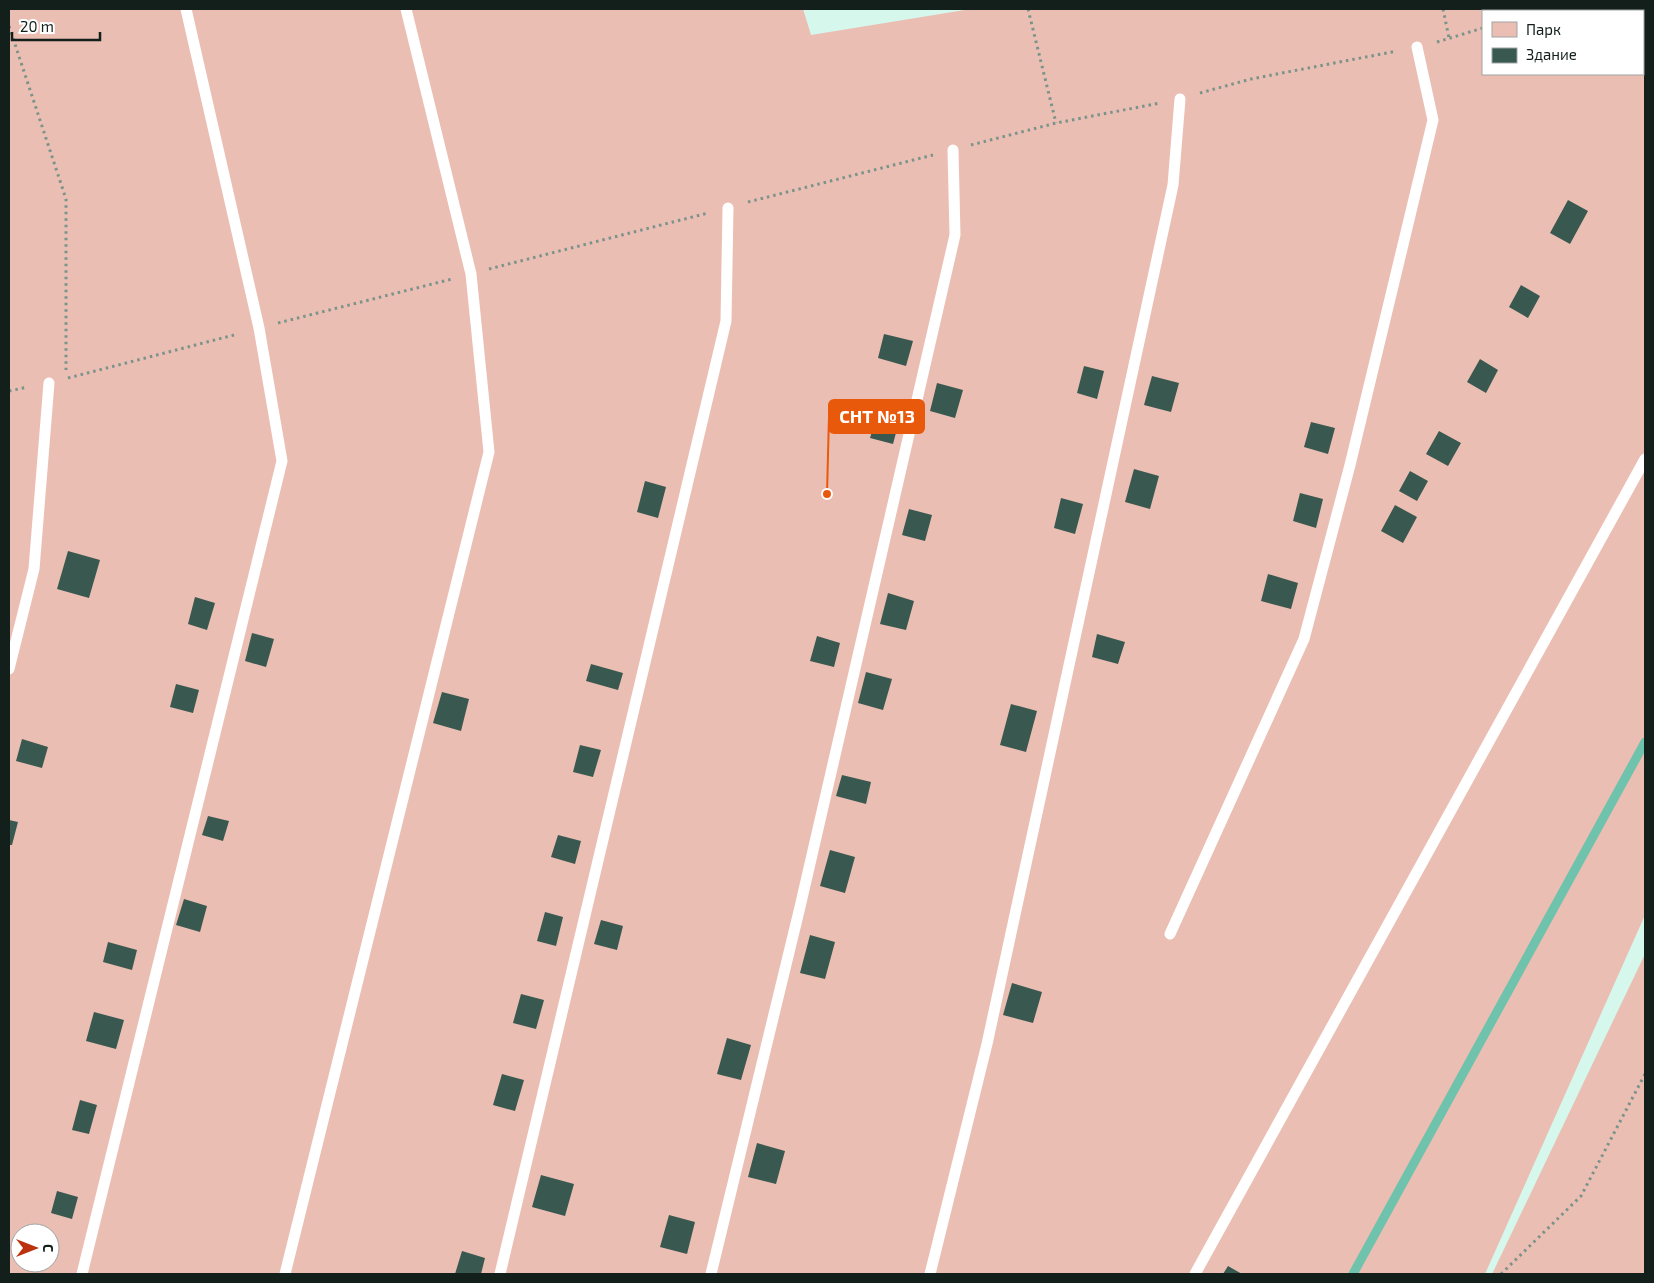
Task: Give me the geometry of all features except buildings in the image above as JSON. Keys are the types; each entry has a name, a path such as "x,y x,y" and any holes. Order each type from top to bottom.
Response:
{"lane":[{"path":"82,1274 282,461 259,328 186,9"},
{"path":"285,1274 489,452 471,274 406,9"},
{"path":"1170,934 1304,639 1350,465 1432,120 1416,47"},
{"path":"930,1274 987,1044 1170,194 1180,99"},
{"path":"711,1274 797,916 955,236 953,150"},
{"path":"500,1274 726,321 728,208"},
{"path":"9,669 34,569 49,383"},
{"path":"1195,1274 1645,459"}],"path":[{"path":"1028,9 1056,123"},
{"path":"1443,9 1450,38"},
{"path":"9,26 66,199 66,378"},
{"path":"1501,1274 1581,1196 1645,1074"}],"green space":[{"path":"9,9 803,9 811,35 971,9 1645,9 1645,915 1485,1274 9,1274"},
{"path":"1645,954 1645,1274 1492,1274 1494,1270"}],"waterway":[{"path":"1353,1274 1645,742"}],"place":[{"name":"СНТ №13","path":"827,494"}]}
